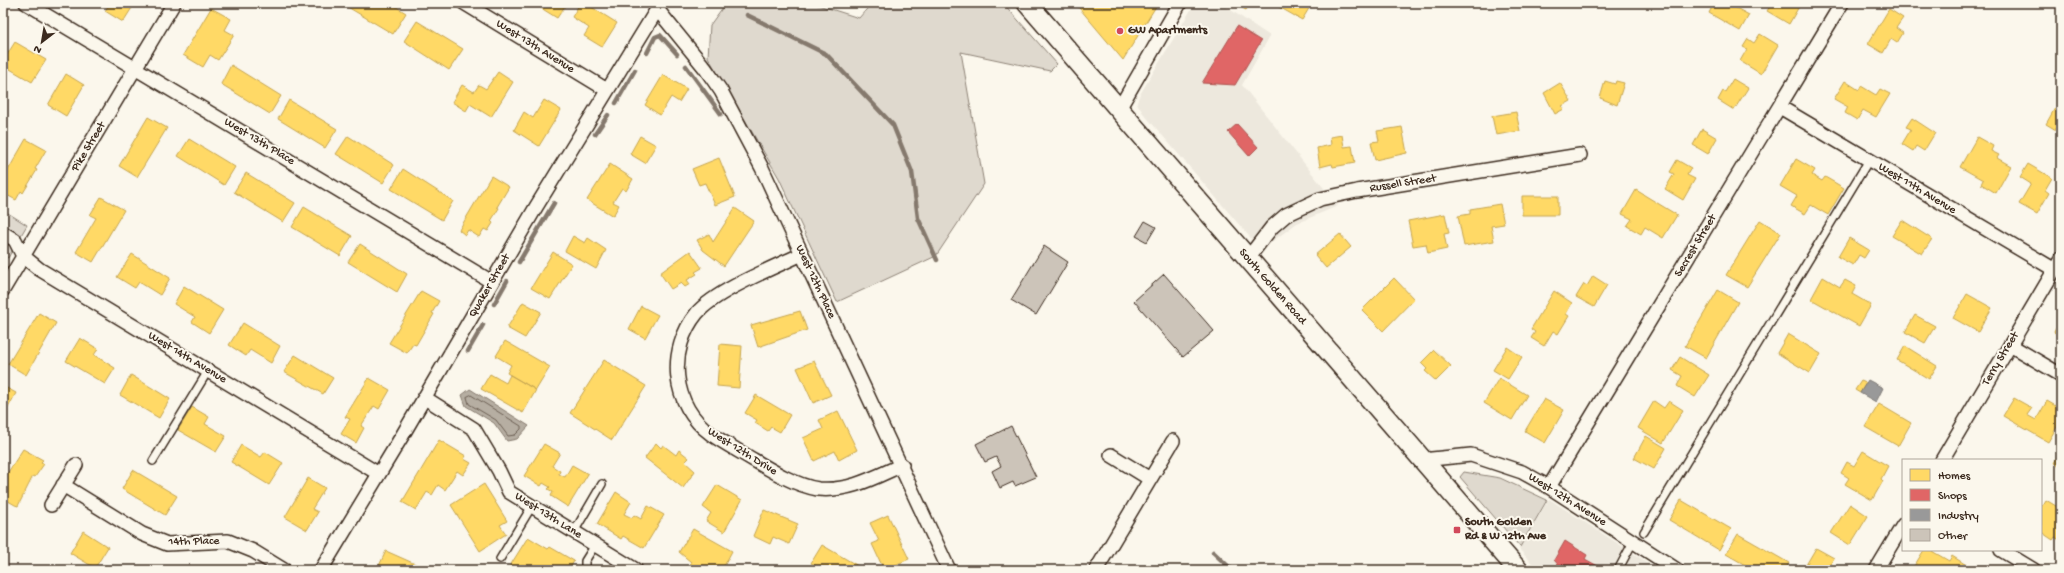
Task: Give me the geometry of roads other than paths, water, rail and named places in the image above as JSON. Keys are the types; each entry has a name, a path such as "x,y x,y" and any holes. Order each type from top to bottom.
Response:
{"main road":[{"name":"South Golden Road","path":"1027,3 1518,570"}],"street":[{"name":"West 13th Place","path":"26,3 492,282"},
{"name":"Pike Street","path":"3,290 174,3"},
{"name":"West 13th Avenue","path":"464,3 607,90"},
{"path":"1119,108 1180,3"},
{"name":"Secrest Street","path":"1549,487 1842,3"},
{"name":"Quaker Street","path":"321,570 607,90 659,6"},
{"name":"West 12th Place","path":"659,6 705,68 720,91 762,168 902,465 949,570"},
{"name":"West 11th Avenue","path":"1780,107 1869,160 2058,264"},
{"name":"Russell Street","path":"1248,258 1272,227 1286,215 1320,199 1365,190 1580,155"},
{"name":"West 14th Avenue","path":"3,233 15,240 23,256 39,269 379,474"},
{"name":"West 12th Drive","path":"802,254 716,296 697,313 682,337 677,352 676,370 680,389 687,407 697,421 710,434 781,476 818,488 838,489 857,486 902,465"},
{"name":"Terry Street","path":"1943,459 2058,264"},
{"path":"2010,345 2061,375"},
{"name":"West 13th Lane","path":"424,398 474,429 499,471 509,492 636,570"},
{"path":"1096,570 1173,441"},
{"path":"1111,455 1150,479"},
{"name":"West 12th Avenue","path":"1422,460 1471,455 1522,472 1549,487 1633,542 1669,568"},
{"path":"51,505 76,465"},
{"name":"14th Place","path":"63,485 142,534 167,544 228,541 253,551 284,570"},
{"path":"1876,570 1902,527"},
{"path":"2003,551 2034,570"}],"lane":[{"path":"1644,532 1869,160"},
{"path":"153,461 208,371"},
{"path":"574,532 602,484"},
{"path":"500,559 532,506"},
{"path":"1618,570 1633,542"},
{"path":"585,570 585,561 595,545"}],"water":[{"path":"470,389 529,426 517,439 507,441 494,423 466,406 462,395"}],"waterway":[{"path":"747,15 826,54 893,125 912,172 918,218 937,260"},
{"path":"647,53 655,37 660,35 677,54"},
{"path":"686,66 721,114"},
{"path":"616,103 635,70"},
{"path":"595,134 608,115"},
{"path":"519,262 554,203"},
{"path":"494,304 507,281"},
{"path":"468,351 483,325"},
{"path":"1213,552 1232,570"}],"place":[{"name":"GW Apartments","path":"1120,31"},
{"name":"South Golden Rd & W 12th Ave","path":"1457,530"}]}
